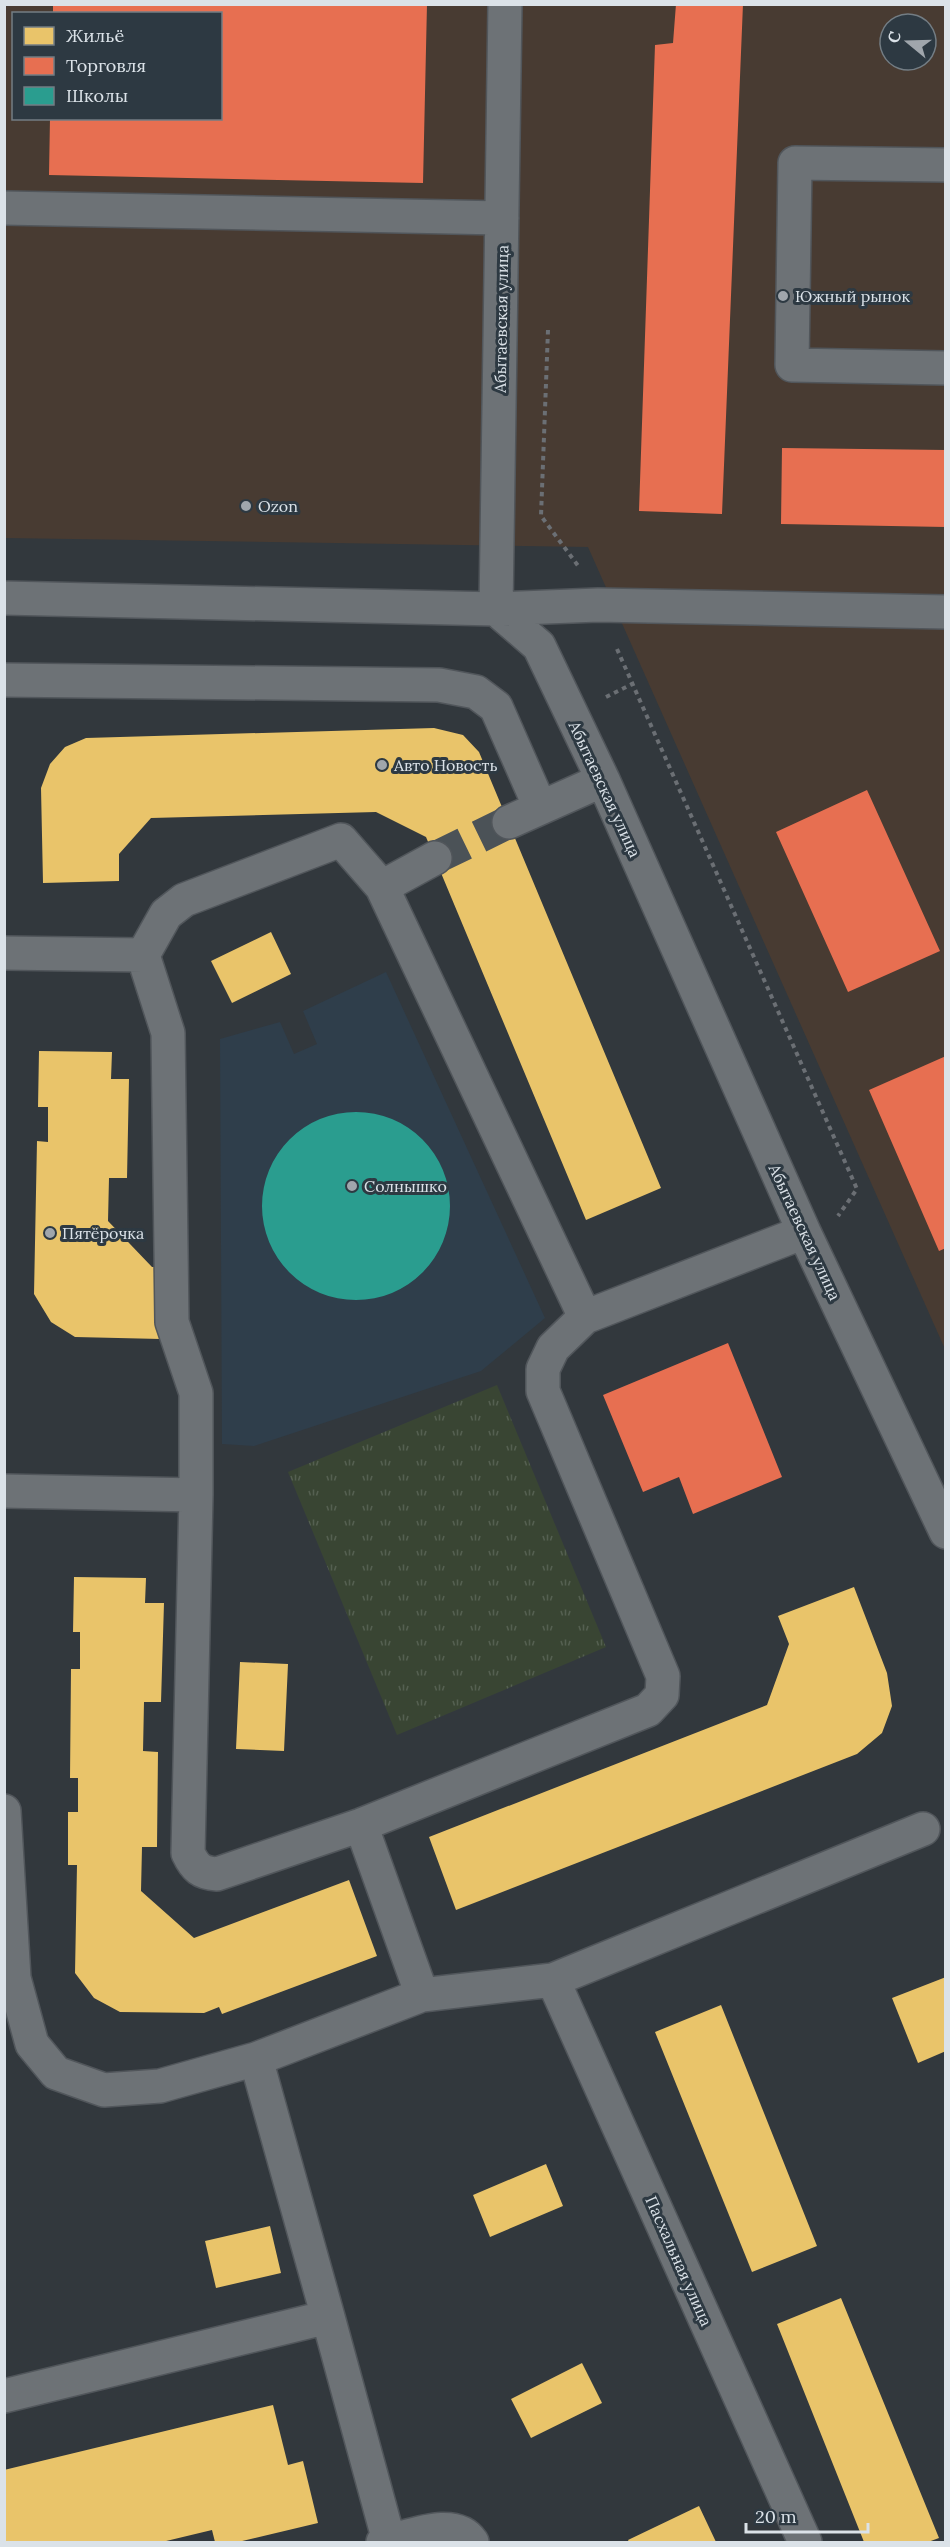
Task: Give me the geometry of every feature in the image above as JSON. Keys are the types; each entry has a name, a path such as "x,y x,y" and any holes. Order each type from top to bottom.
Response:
{"street":[{"name":"Абытаевская улица","path":"505,4 496,609 538,646 603,780 804,1232 945,1532"},
{"path":"945,165 795,163 792,365 945,368"},
{"path":"4,208 502,218"},
{"path":"4,598 496,609 598,605 945,612"},
{"path":"4,680 439,685 476,692 496,707 540,807"},
{"path":"509,822 603,780"},
{"path":"142,955 173,906 341,840 382,887 585,1317"},
{"path":"382,887 435,858"},
{"path":"4,953 142,955"},
{"path":"142,955 168,1033 172,1322 196,1393 188,1853 194,1866 204,1873 217,1874 361,1825 648,1710 662,1695 663,1676 543,1391 543,1369 553,1348 585,1317 804,1232"},
{"path":"4,1491 195,1495"},
{"path":"4,1811 14,1978 32,2044 56,2073 104,2090 160,2086 256,2059 422,1995 554,1980 923,1829"},
{"path":"361,1825 422,1995"},
{"name":"Пасхальная улица","path":"554,1980 805,2542"},
{"path":"256,2059 328,2317 386,2542 423,2538 446,2529 463,2534 472,2542"},
{"path":"4,2396 328,2317"}],"path":[{"path":"548,330 541,516 581,570"},
{"path":"617,649 856,1189 835,1220"},
{"path":"599,701 632,684"}],"shaded area":[{"path":"5,5 945,5 945,1349 588,547 5,538"},
{"name":"Солнышко","path":"386,972 545,1318 481,1371 254,1446 222,1444 220,1039 280,1022 294,1054 317,1044 303,1011"}],"green space":[{"path":"497,1385 606,1647 397,1735 288,1472"}],"building: Жильё":[{"path":"434,728 463,735 479,752 661,1188 586,1220 426,837 376,812 151,818 119,854 119,881 43,883 41,788 50,764 65,747 86,738"},
{"path":"271,932 291,974 232,1003 211,961"},
{"path":"39,1051 112,1052 111,1079 129,1079 127,1178 109,1178 108,1221 152,1267 162,1267 161,1339 75,1337 51,1322 34,1294 37,1141 48,1142 48,1107 38,1107"},
{"path":"74,1577 146,1578 145,1603 164,1603 161,1702 144,1702 143,1751 158,1752 157,1847 142,1847 141,1891 194,1938 349,1880 377,1956 222,2014 219,2007 204,2013 120,2012 94,1998 75,1973 77,1865 68,1865 68,1812 78,1812 78,1778 70,1778 71,1669 80,1669 80,1632 73,1632"},
{"path":"854,1587 887,1673 892,1706 882,1733 857,1754 456,1910 429,1837 767,1705 789,1644 778,1616"},
{"path":"240,1662 288,1664 284,1751 236,1749"},
{"path":"946,1977 946,2051 918,2063 892,1998"},
{"path":"721,2005 817,2246 752,2272 655,2032"},
{"path":"546,2164 563,2206 490,2237 473,2195"},
{"path":"270,2226 281,2273 216,2288 205,2241"},
{"path":"841,2298 939,2538 928,2542 864,2542 777,2324"},
{"path":"582,2363 602,2403 531,2438 511,2399"},
{"path":"273,2405 288,2465 303,2461 318,2523 238,2542 215,2542 212,2530 162,2542 4,2542 4,2470"},
{"path":"699,2506 716,2542 629,2542 628,2540"}],"building: Торговля":[{"path":"53,4 427,4 423,183 49,175 50,120 222,120 222,12 53,12"},
{"path":"676,4 743,4 722,514 639,511 655,45 673,43"},
{"path":"782,448 946,450 946,527 781,524"},
{"path":"867,790 940,951 848,992 776,832"},
{"path":"946,1056 946,1248 939,1251 869,1090"},
{"path":"728,1343 782,1477 693,1514 679,1477 643,1492 603,1395"}],"building: Школы":[{"path":"347,1112 365,1112 400,1123 416,1133 429,1146 443,1170 450,1206 443,1242 429,1266 416,1279 383,1296 365,1300 347,1300 312,1289 296,1279 283,1266 266,1233 262,1215 262,1197 273,1162 283,1146 296,1133 329,1116"}],"tunnel":[{"path":"435,858 509,822"}],"place":[{"name":"Южный рынок","path":"783,296"},
{"name":"Ozon","path":"246,506"},
{"name":"Авто Новость","path":"382,765"},
{"name":"Солнышко","path":"352,1186"},
{"name":"Пятёрочка","path":"50,1233"}]}
